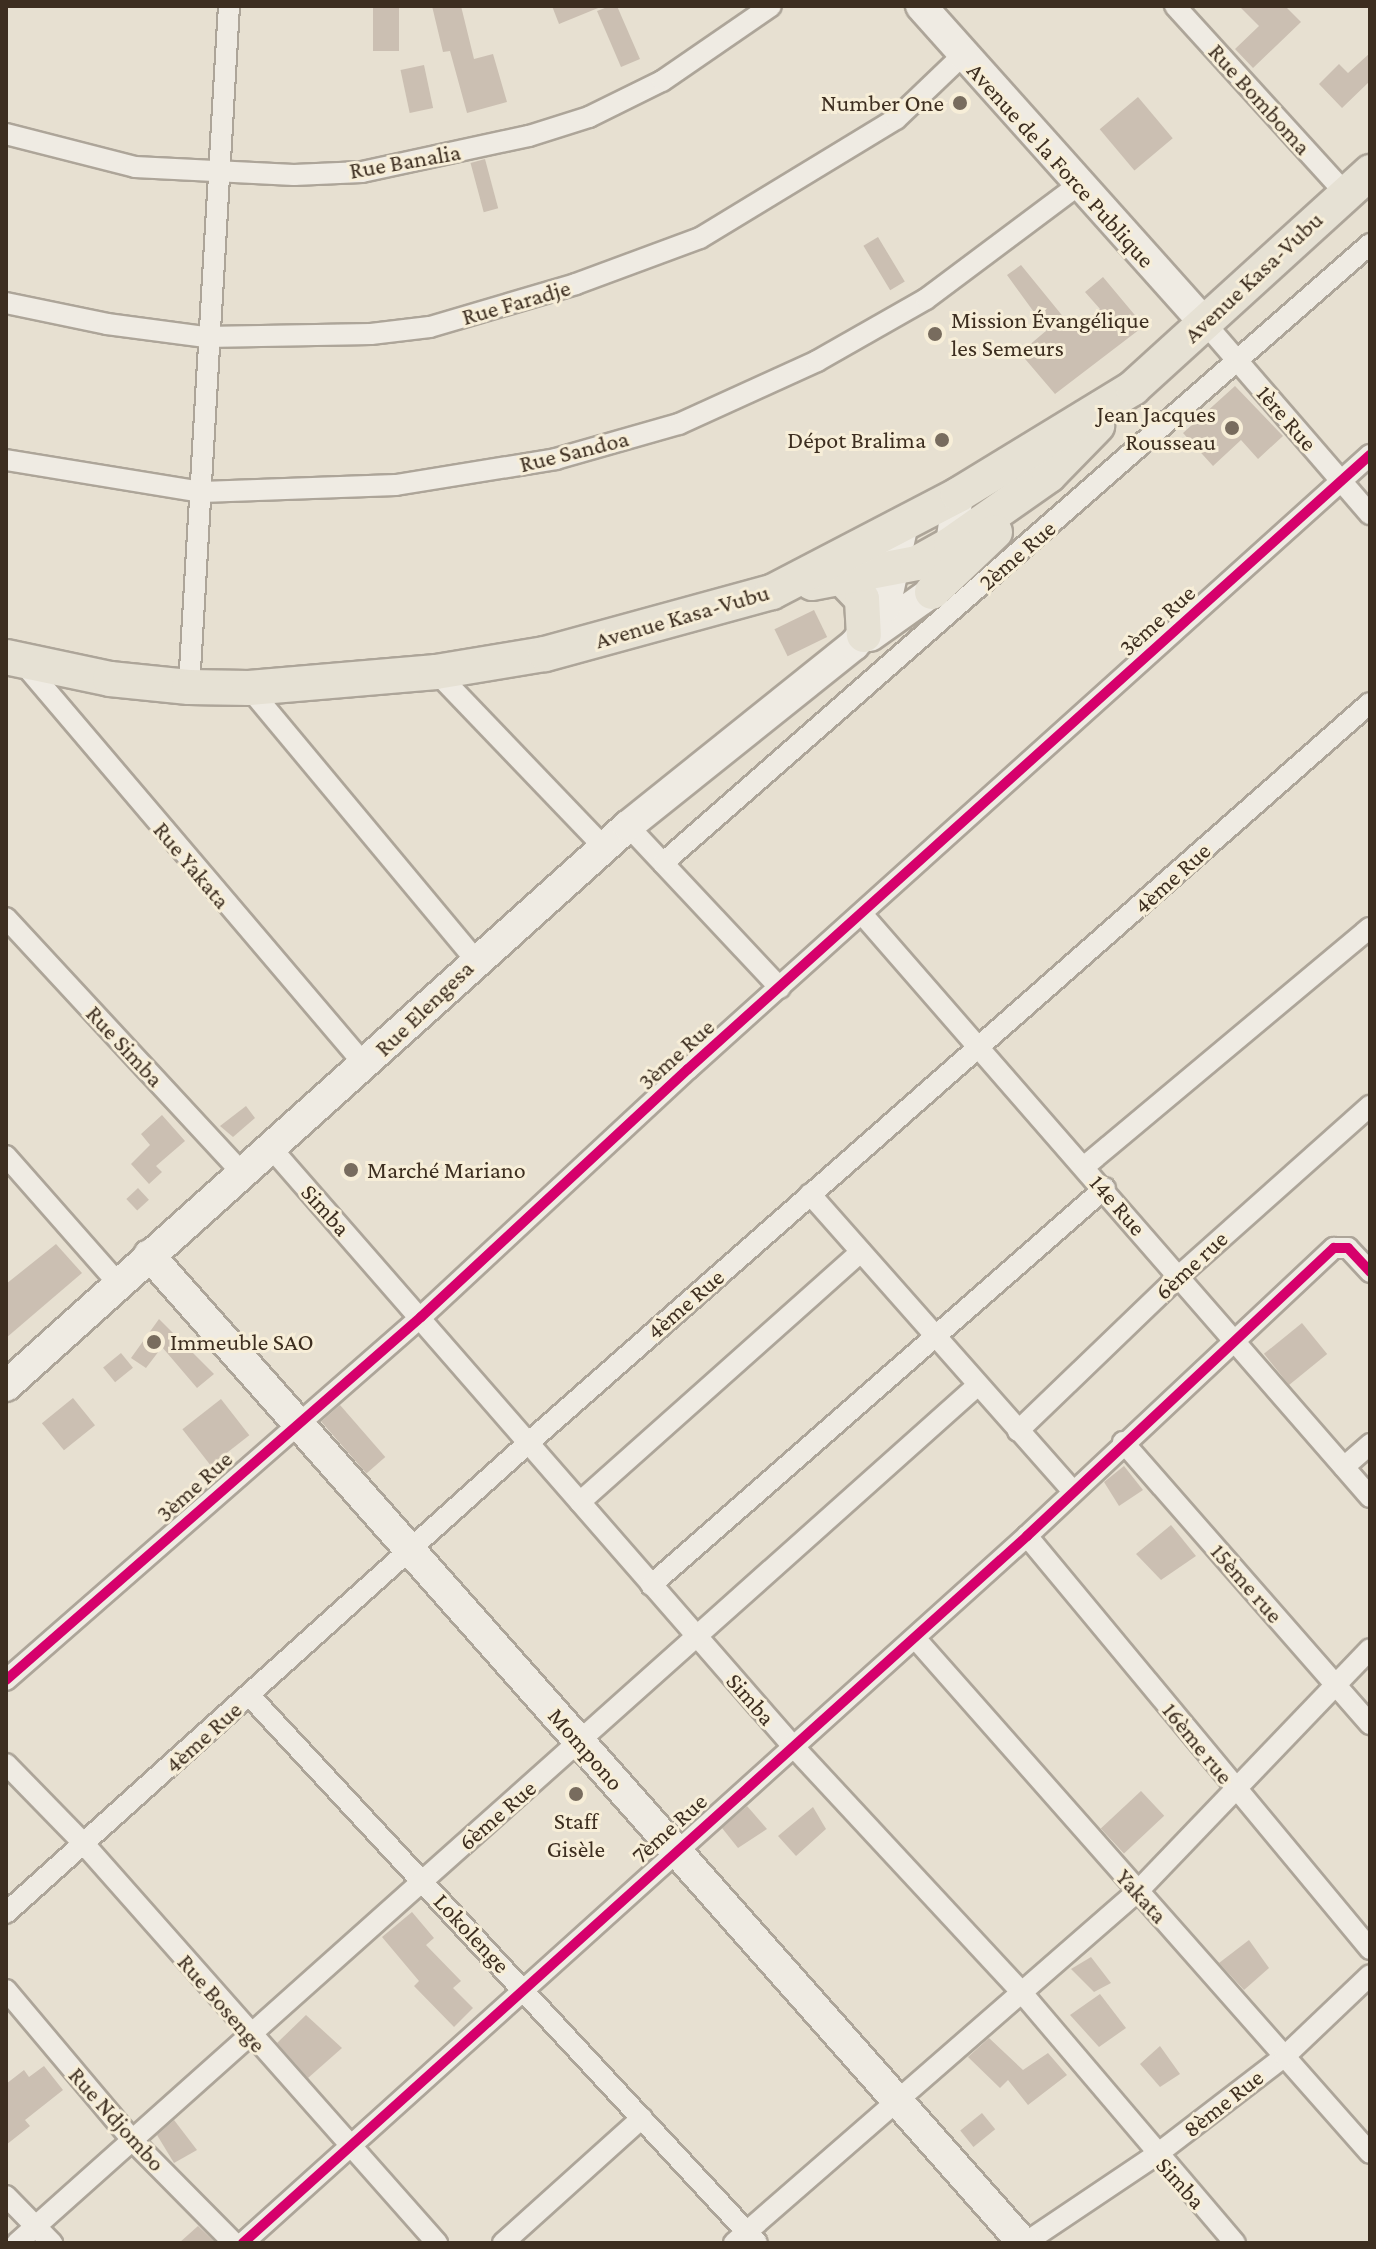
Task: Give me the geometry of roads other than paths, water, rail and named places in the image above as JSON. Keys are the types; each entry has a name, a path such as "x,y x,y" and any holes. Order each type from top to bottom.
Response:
{"main road":[{"name":"Avenue Kasa-Vubu","path":"14,660 110,679 189,687 249,688 436,672 545,654 772,592 958,495 1133,388 1358,182"},
{"path":"932,592 1133,388"},
{"path":"772,592 896,564 917,563 951,544 1036,486"},
{"path":"841,577 862,599 859,640"}],"street":[{"path":"189,687 202,492 206,337 229,6"},
{"name":"Rue Banalia","path":"6,134 135,167 362,172 529,136 589,117 662,81 771,6"},
{"name":"Avenue de la Force Publique","path":"921,6 1077,186 1204,322"},
{"name":"Rue Bomboma","path":"1175,6 1358,182"},
{"name":"Rue Faradje","path":"6,303 107,324 206,337 371,334 430,327 604,274 700,238 835,161 896,119 963,55"},
{"name":"Rue Sandoa","path":"6,460 202,492 396,485 556,459 679,424 817,361 926,299 1077,186"},
{"name":"2ème Rue","path":"663,863 1370,244"},
{"name":"1ère Rue","path":"1204,322 1370,514"},
{"name":"3ème Rue","path":"6,1680 297,1421 421,1317 1370,455"},
{"path":"859,640 903,617 932,592 951,544 958,495"},
{"path":"859,640 885,607 903,524"},
{"name":"Rue Elengesa","path":"6,1386 117,1282 365,1065 475,959 628,826 859,640"},
{"name":"Rue Yakata","path":"14,660 365,1065"},
{"path":"436,672 604,847"},
{"path":"249,688 475,959"},
{"name":"4ème Rue","path":"6,1913 413,1551 527,1444 1370,703"},
{"path":"628,826 780,988"},
{"name":"14e Rue","path":"863,915 978,1050 1105,1188 1370,1497"},
{"name":"Rue Simba","path":"6,918 243,1174"},
{"path":"1085,1166 1370,928"},
{"name":"6ème rue","path":"1018,1431 1179,1276 1370,1106"},
{"name":"Simba","path":"272,1149 791,1744 1023,1994 1156,2155 1235,2243"},
{"path":"6,1156 117,1282"},
{"path":"651,1585 885,1378 938,1339 1105,1188"},
{"path":"810,1194 1073,1491"},
{"name":"7ème Rue","path":"243,2243 522,1986 1027,1536 1123,1442 1334,1248 1348,1248 1370,1272"},
{"path":"580,1502 861,1252"},
{"name":"Mompono","path":"149,1255 1024,2243"},
{"name":"6ème Rue","path":"17,2243 252,2037 423,1880 581,1743 977,1386"},
{"name":"15ème rue","path":"1123,1442 1370,1724"},
{"path":"1344,1467 1370,1444"},
{"name":"16ème rue","path":"1027,1536 1370,1949"},
{"name":"Yakata","path":"915,1638 1370,2153"},
{"path":"746,2239 857,2139 895,2099 952,2058 1138,1891 1370,1649"},
{"name":"Lokolenge","path":"249,1695 522,1986 746,2239"},
{"name":"Rue Bosenge","path":"6,1764 84,1844 437,2243"},
{"name":"8ème Rue","path":"1024,2243 1156,2155 1285,2056 1370,1975"},
{"name":"Rue Ndjombo","path":"6,1990 133,2141 234,2243"},
{"path":"503,2243 642,2118"},
{"path":"6,2196 52,2243"}],"place":[{"name":"Number One","path":"960,103"},
{"name":"Mission Évangélique les Semeurs","path":"935,334"},
{"name":"Jean Jacques Rousseau","path":"1232,428"},
{"name":"Dépot Bralima","path":"942,440"},
{"name":"Marché Mariano","path":"351,1170"},
{"name":"Immeuble SAO","path":"154,1342"},
{"name":"Staff Gisèle","path":"576,1794"}]}
